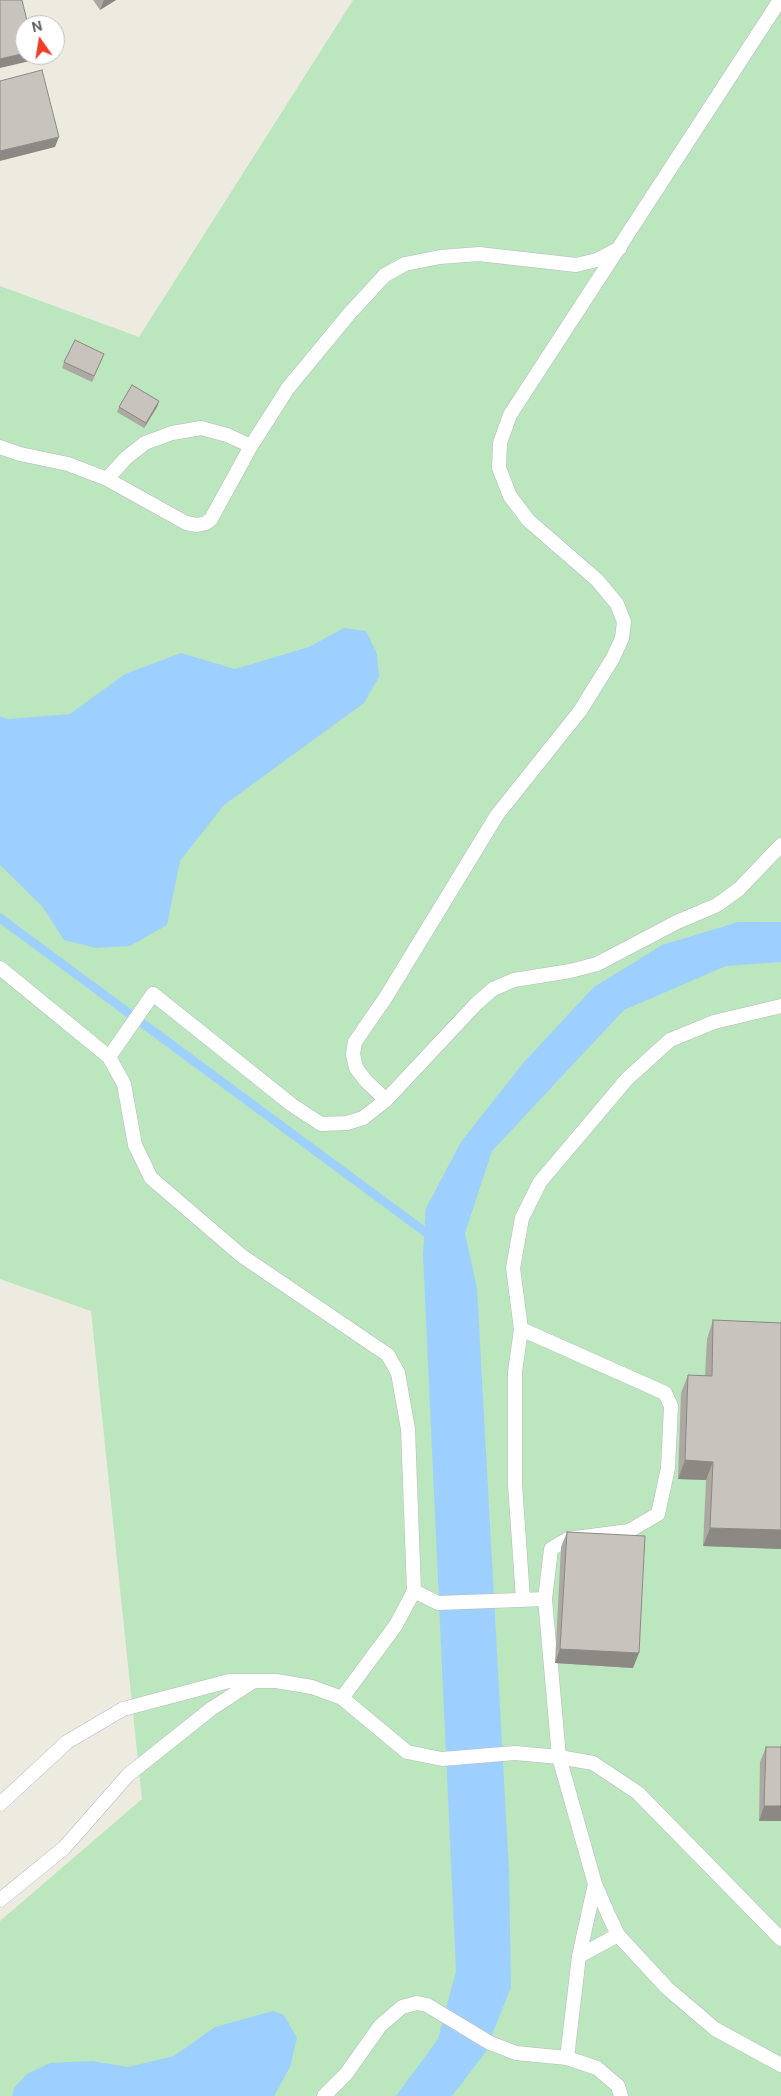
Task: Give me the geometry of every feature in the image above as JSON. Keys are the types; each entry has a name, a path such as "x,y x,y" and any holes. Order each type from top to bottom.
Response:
{"lane":[{"path":"386,1100 366,1081 356,1068 353,1054 355,1042 386,997 496,814 580,711 613,658 622,638 624,622 617,604 597,580 528,520 510,496 499,468 500,442 510,415 621,248 780,0"},
{"path":"0,447 20,454 68,464 107,479 186,523 197,525 206,523 211,519 251,446 288,388 349,314 385,275 405,264 440,257 479,254 576,265 597,260 621,248"},
{"path":"107,479 126,458 145,443 172,433 201,428 227,435 251,446"},
{"path":"109,1057 153,994 292,1105 321,1124 348,1123 363,1118 386,1100 493,988 514,980 570,971 596,964 678,922 717,905 739,889 781,845"},
{"path":"0,968 109,1057 124,1084 135,1145 151,1178 242,1256 388,1355 398,1373 408,1429 414,1591 396,1625 342,1698"},
{"path":"523,1599 515,1484 515,1372 521,1329 514,1268 522,1218 540,1182 627,1079 670,1040 714,1022 781,1006"},
{"path":"521,1329 665,1393 670,1406 668,1468 658,1514 629,1531 568,1539 551,1549 545,1599 559,1756 595,1884 618,1935 667,1988 716,2029 781,2065"},
{"path":"414,1591 438,1603 545,1599"},
{"path":"0,1804 67,1742 123,1709 229,1681 276,1680 312,1687 342,1698 407,1752 442,1758 515,1753 559,1756 593,1762 638,1793 781,1939"},
{"path":"0,1900 64,1848 128,1775 211,1709 254,1681"},
{"path":"567,2058 579,1956 595,1884"},
{"path":"579,1956 618,1935"},
{"path":"324,2096 346,2074 380,2026 402,2007 417,2003 427,2005 490,2043 516,2053 567,2058 597,2068 618,2086 621,2096"}],"green space":[{"path":"353,0 781,0 781,2096 0,2096 0,1921 142,1799 91,1311 0,1279 0,286 139,337"}],"water":[{"path":"344,628 366,631 377,654 379,677 364,703 224,805 180,861 167,925 130,946 96,948 64,940 42,906 0,865 0,716 8,719 70,714 125,674 181,653 235,669 309,647"},
{"path":"738,922 781,922 781,962 726,966 624,1010 492,1151 465,1233 477,1288 509,1871 511,1987 485,2053 452,2096 396,2096 438,2039 456,1971 423,1255 426,1208 461,1142 524,1062 594,987 662,945"},
{"path":"273,2011 284,2015 297,2038 290,2067 274,2096 12,2096 14,2088 27,2074 50,2063 92,2061 128,2067 174,2056 215,2027"}],"building":[{"path":"0,0 22,0 26,15 15,15 15,55 0,59"},
{"path":"42,70 59,137 0,151 0,81"},
{"path":"75,340 104,354 94,376 64,362"},
{"path":"132,385 159,401 146,423 119,407"},
{"path":"713,1320 781,1323 781,1530 710,1528 713,1462 685,1460 688,1375 712,1376"},
{"path":"567,1532 645,1536 639,1653 560,1649"},
{"path":"766,1747 781,1747 781,1806 764,1806"}],"waterway":[{"path":"0,918 432,1237"}]}
